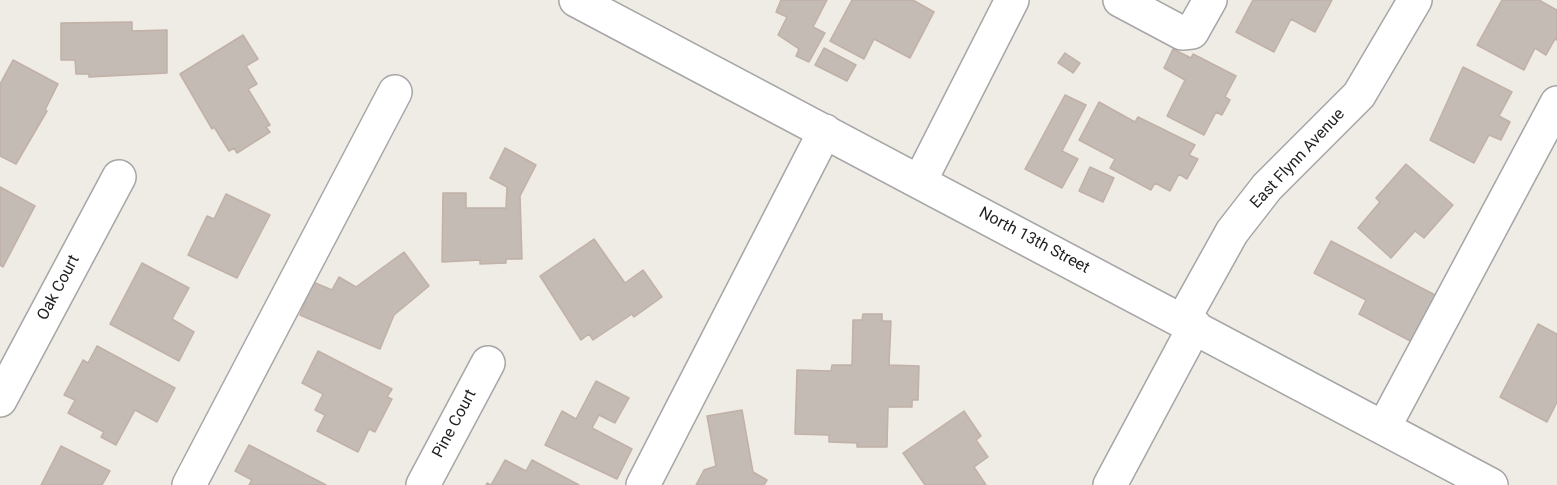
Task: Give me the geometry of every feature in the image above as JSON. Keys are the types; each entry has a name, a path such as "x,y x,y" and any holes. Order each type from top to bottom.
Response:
{"street":[{"name":"North 13th Street","path":"576,0 1491,485"},
{"path":"920,181 1012,0"},
{"path":"1120,0 1182,33 1192,32 1210,0"},
{"name":"East Flynn Avenue","path":"1110,485 1232,232 1267,187 1359,95 1415,0"},
{"path":"189,485 395,92"},
{"path":"1384,427 1557,103"},
{"path":"643,485 825,131"},
{"name":"Oak Court","path":"0,400 119,177"},
{"name":"Pine Court","path":"423,485 488,363"}],"building":[{"path":"781,0 827,0 813,27 825,33 809,62 796,56 799,49 778,35 787,17 776,12"},
{"path":"852,0 913,0 934,12 910,58 874,39 864,59 830,41"},
{"path":"1253,0 1332,0 1315,32 1291,19 1274,52 1236,32"},
{"path":"1502,0 1539,0 1557,10 1557,40 1555,39 1546,55 1535,48 1524,70 1477,45"},
{"path":"132,22 132,31 167,30 167,73 89,77 89,74 76,74 75,60 61,60 61,23"},
{"path":"243,35 258,59 246,66 257,84 248,89 270,125 266,127 270,132 237,153 234,148 229,151 214,127 212,129 180,74"},
{"path":"824,48 856,65 847,81 815,65"},
{"path":"1173,49 1191,58 1193,54 1236,76 1225,97 1230,100 1222,115 1216,112 1204,135 1167,116 1185,80 1164,68"},
{"path":"1065,53 1080,63 1073,73 1058,63"},
{"path":"13,60 58,84 45,110 47,111 16,164 0,156 0,84"},
{"path":"1463,67 1512,92 1499,116 1510,122 1501,140 1489,135 1474,163 1430,140"},
{"path":"1065,95 1086,105 1062,151 1078,159 1062,188 1025,169"},
{"path":"1099,102 1135,122 1138,117 1195,145 1189,155 1198,159 1187,179 1179,174 1170,191 1155,183 1151,190 1110,168 1115,159 1079,140"},
{"path":"505,148 536,165 520,196 522,259 506,259 506,263 480,264 480,260 442,262 443,193 466,193 466,208 506,208 507,187 490,178"},
{"path":"1406,164 1453,205 1424,238 1415,231 1391,258 1358,228 1380,202 1376,198"},
{"path":"1090,167 1114,178 1103,202 1079,191"},
{"path":"0,187 35,206 3,267 0,265"},
{"path":"226,194 270,215 237,278 188,255 207,216 214,219"},
{"path":"594,239 625,283 643,270 662,297 634,317 632,314 593,340 589,334 581,340 540,276"},
{"path":"1331,241 1439,297 1416,344 1359,314 1366,300 1314,273"},
{"path":"404,252 429,286 394,315 380,349 300,315 313,282 332,290 339,277 356,287"},
{"path":"142,263 189,288 172,319 194,332 179,361 110,324"},
{"path":"863,314 882,314 882,321 891,321 889,365 919,366 918,400 912,400 912,407 888,407 887,447 857,447 857,443 829,442 829,435 795,434 797,370 831,371 832,365 852,365 853,320 862,320"},
{"path":"1538,324 1557,334 1557,402 1547,422 1500,397"},
{"path":"97,346 175,388 157,422 135,410 116,445 101,437 104,432 68,413 75,400 64,395 83,360 88,363"},
{"path":"318,351 392,389 387,397 392,399 375,432 369,429 358,452 317,431 325,415 315,410 323,394 302,383"},
{"path":"596,381 629,398 615,423 599,415 592,428 632,449 617,479 545,445 562,411 576,419"},
{"path":"742,410 753,472 767,480 764,485 696,485 704,470 716,466 707,416"},
{"path":"964,411 981,436 976,440 988,457 974,467 986,485 925,485 903,453"},
{"path":"249,445 326,485 249,485 252,480 235,471"},
{"path":"61,446 110,471 102,485 41,485"},
{"path":"505,460 526,471 532,460 579,485 491,485"}]}
